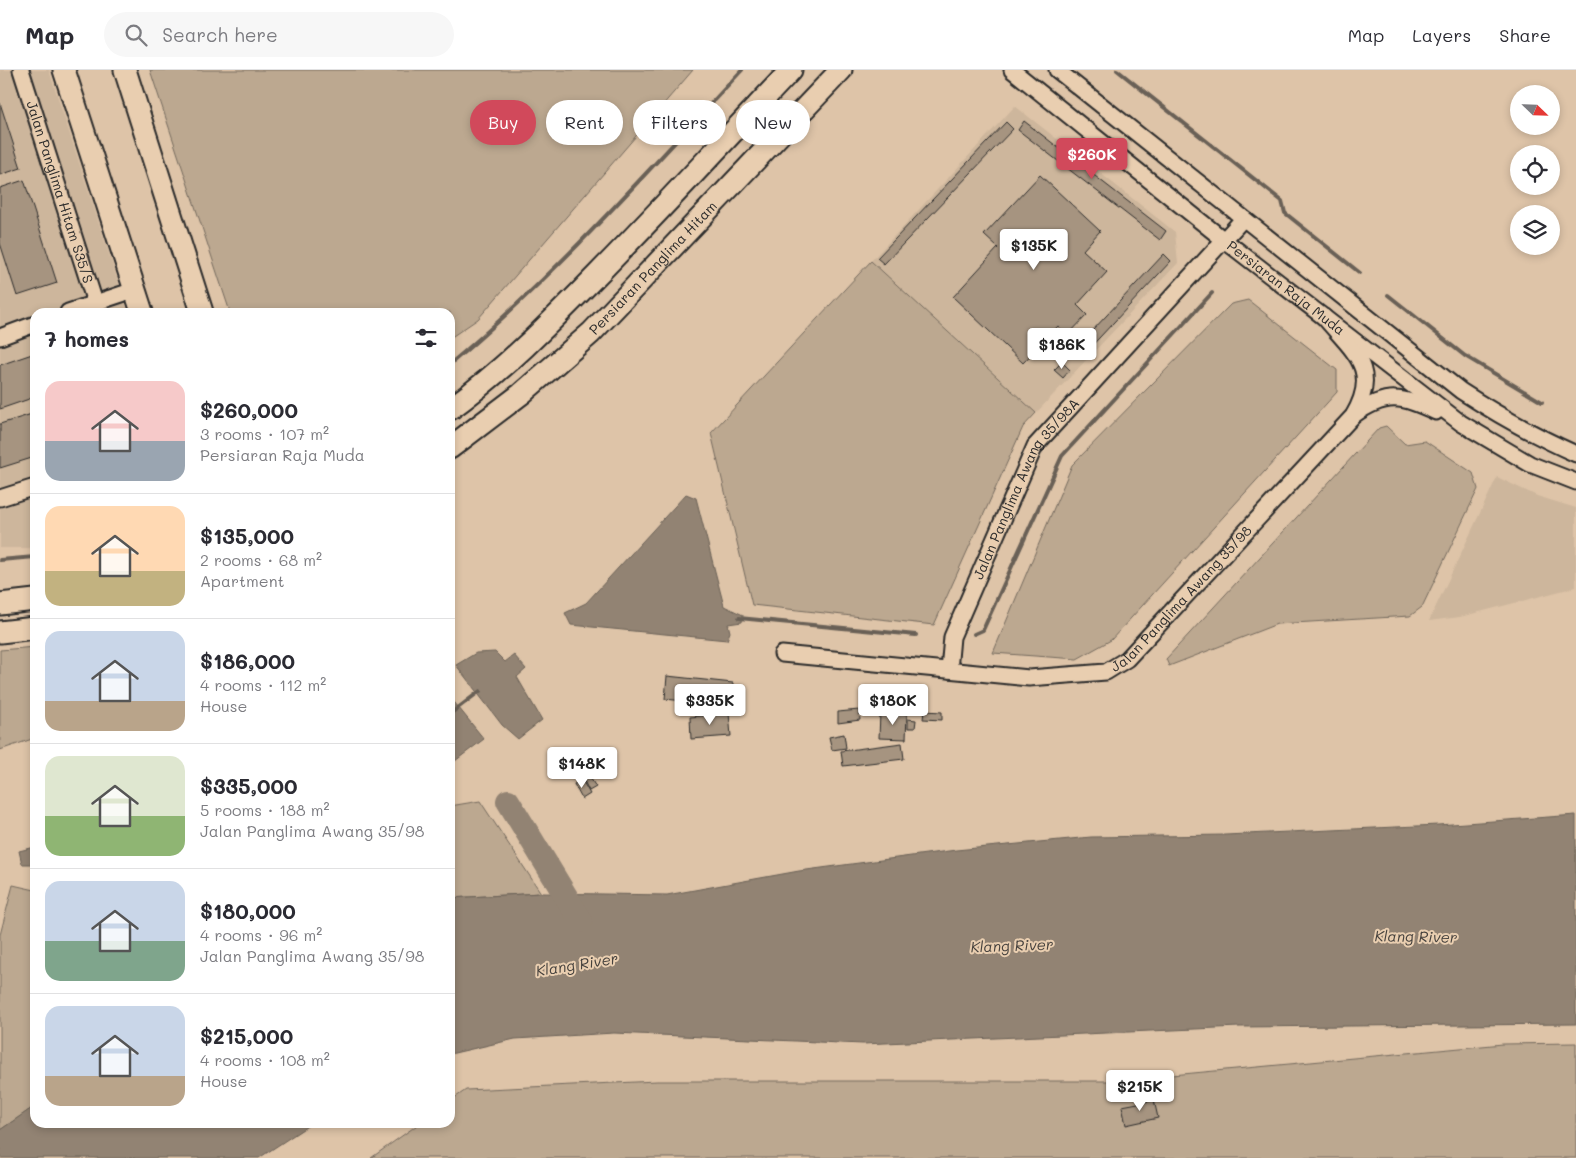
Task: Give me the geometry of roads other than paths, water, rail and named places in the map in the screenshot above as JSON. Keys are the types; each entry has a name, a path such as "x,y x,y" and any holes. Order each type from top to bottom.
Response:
{"main road":[{"path":"64,70 141,308"},
{"path":"125,70 201,308"},
{"path":"455,405 497,373 564,308 662,209 791,70"},
{"name":"Persiaran Panglima Hitam","path":"455,444 521,394 592,332 841,70"},
{"path":"0,604 30,601"},
{"path":"0,632 30,629"}],"street":[{"name":"Jalan Panglima Hitam S35/S","path":"21,70 96,308"},
{"name":"Persiaran Raja Muda","path":"1012,70 1224,240 1461,423 1530,464 1576,482"},
{"name":"Persiaran Raja Muda","path":"1057,70 1461,391 1499,416 1540,438 1576,454"},
{"name":"Jalan Panglima Awang 35/98A","path":"949,670 952,637 1034,446 1243,219"},
{"path":"96,308 134,290"},
{"path":"1324,317 1359,359 1365,374 1365,390 1353,416"},
{"path":"0,337 30,326"},
{"path":"1353,416 1384,398 1399,397 1461,423"},
{"name":"Jalan Panglima Awang 35/98","path":"782,654 1029,678 1087,675 1106,672 1127,660 1353,416"},
{"path":"0,498 30,489"}],"water":[{"path":"686,494 696,498 724,606 743,615 742,622 728,624 730,632 727,640 571,625 565,613 586,603"},
{"path":"495,652 505,662 514,655 526,669 517,677 542,720 518,739 502,725 456,665 476,653"},
{"path":"455,703 484,739 455,761"},
{"name":"Klang River","path":"1576,815 1576,1024 1239,1027 863,1044 614,1033 515,1039 455,1053 455,898 541,893 667,895 799,871 956,850 1091,837 1225,835 1438,825"},
{"path":"30,848 30,864 22,864 19,851"},
{"path":"30,1109 30,1128 304,1128 259,1158 0,1158 0,1130"}],"waterway":[{"path":"455,360 527,295 600,222 742,70"},
{"path":"1117,70 1282,201 1285,213 1360,273"},
{"path":"974,634 983,630 1062,456 1212,293"},
{"path":"1388,295 1465,356 1542,402"},
{"path":"0,560 30,557"},
{"path":"739,618 916,635"},
{"path":"455,710 480,691"},
{"path":"508,801 581,921"}]}
